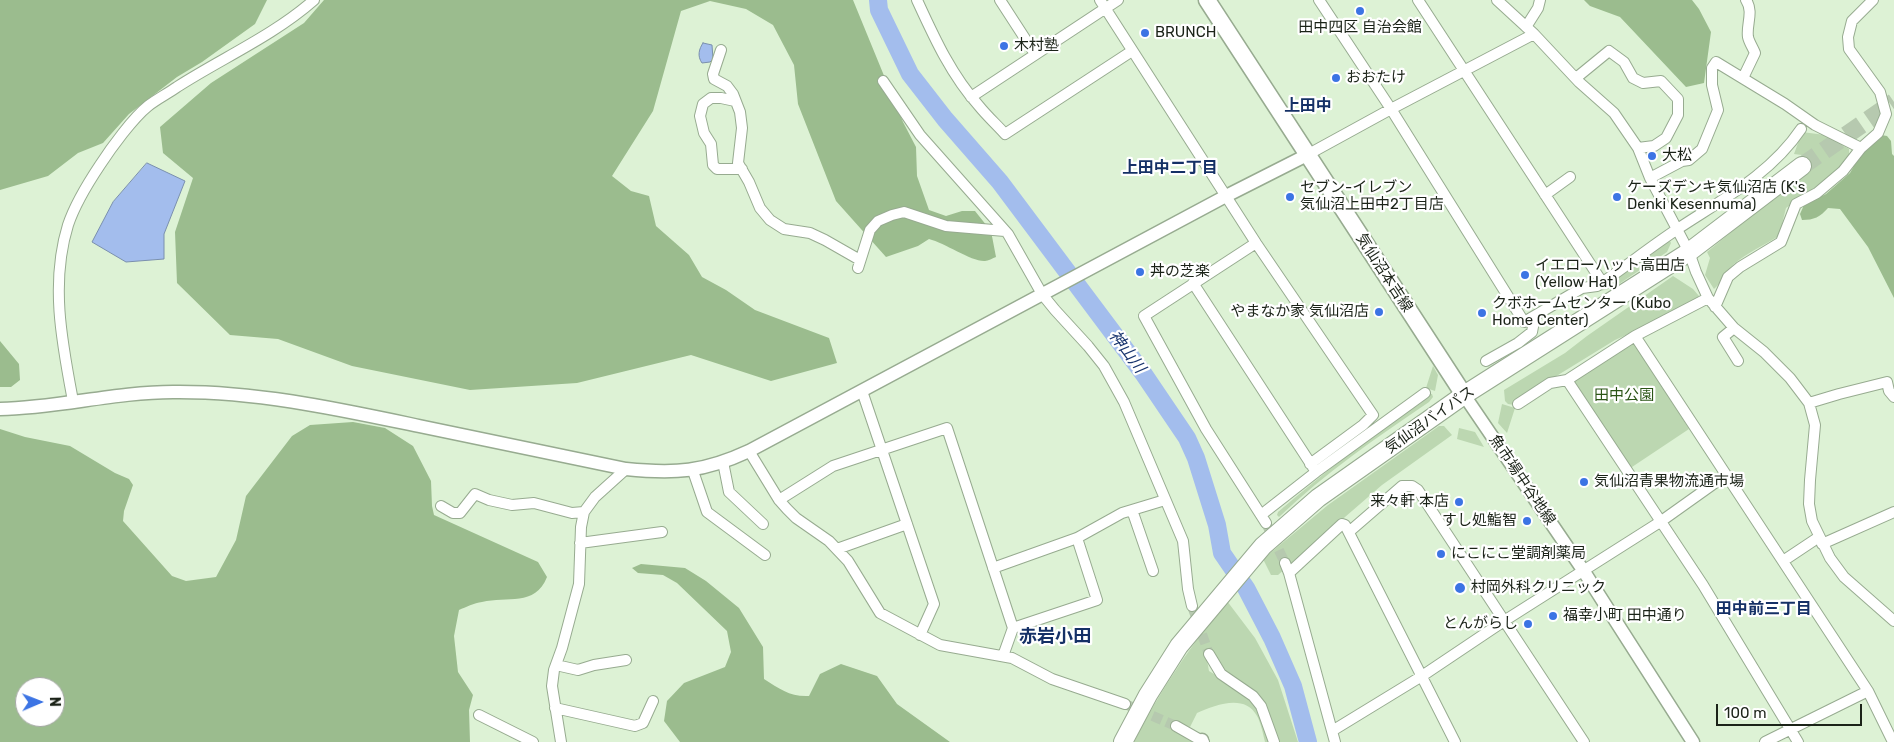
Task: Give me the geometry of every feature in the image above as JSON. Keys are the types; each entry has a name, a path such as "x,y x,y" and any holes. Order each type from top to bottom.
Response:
{"highway":[{"name":"気仙沼バイパス","path":"1123,742 1148,696 1179,646 1213,608 1263,546 1318,498 1464,395 1689,252 1802,166"}],"main road":[{"name":"気仙沼本吉線","path":"1207,0 1464,395"}],"street":[{"path":"73,401 63,346 59,305 60,260 68,224 86,186 109,150 147,106 198,74 258,41 314,0"},
{"path":"917,0 935,40 955,74 971,97 1006,134 1132,51"},
{"path":"1000,0 1035,54"},
{"path":"971,97 1035,54 1103,4 1118,0"},
{"path":"1319,0 1391,109 1524,322 1582,288 1597,286 1677,230 1717,205 1777,159 1801,129"},
{"path":"1418,0 1602,282"},
{"path":"1497,0 1614,113 1638,148 1650,178 1689,252 1708,298 1734,328 1764,352 1790,378 1808,403 1815,425 1810,504 1812,521 1821,541 1844,577 1894,621"},
{"path":"0,409 22,409 134,394 173,392 240,395 283,400 352,412 626,469 659,472 693,470 723,462 749,451 1226,196 1465,71 1530,31 1540,0"},
{"path":"1743,78 1755,52 1748,37 1750,21 1746,0"},
{"path":"1715,307 1728,277 1740,267 1781,242 1796,204 1816,193 1843,171 1861,148 1878,132 1886,114 1880,92 1848,49 1848,37 1852,21 1873,0"},
{"path":"1103,4 1256,243 1373,415 1313,468 1264,519 1206,429 1144,316 1256,243"},
{"path":"721,50 713,74 714,78 727,86 740,112 742,128 738,163 749,182 760,208 770,220 784,229 810,233 826,240 859,264 870,230 878,221 892,214 904,212 946,226 1005,231"},
{"path":"1576,78 1609,51 1624,62 1633,78 1643,83 1661,81 1678,99 1678,115 1666,138 1654,146 1638,148"},
{"path":"1650,178 1682,161 1688,160 1702,148 1718,110 1712,85 1712,68 1716,62 1785,104 1815,125 1861,148"},
{"path":"883,81 920,135 1005,231 1055,310 1104,366 1124,402 1183,541 1188,589 1192,606"},
{"path":"735,101 711,98 703,104 700,116 704,133 711,144 713,165 717,169 742,169"},
{"path":"1545,194 1570,177"},
{"path":"1193,283 1313,468"},
{"path":"1518,404 1550,383 1567,380 1635,336 1708,298"},
{"path":"1486,361 1518,343 1532,332 1535,316"},
{"path":"1734,328 1722,337 1738,361"},
{"path":"1635,336 1868,691 1893,742"},
{"path":"1567,380 1703,585 1798,742"},
{"path":"1808,403 1887,382 1894,397"},
{"path":"862,391 934,604 920,635"},
{"path":"1313,468 1425,393"},
{"name":"魚市場中谷地線","path":"1464,395 1583,570 1693,742"},
{"path":"780,500 833,466 947,428 1013,628 1003,656"},
{"path":"749,451 780,500 796,518 829,541 852,567 880,613 920,635 951,648 989,652 1012,658 1052,679 1125,704"},
{"path":"723,462 730,492 763,524"},
{"path":"561,742 552,686 556,664 562,648 578,584 581,526 584,512 595,497 626,469"},
{"path":"693,470 707,512 765,555"},
{"path":"1332,731 1422,676 1504,621 1660,522 1726,475"},
{"path":"1350,531 1402,486 1412,486 1418,490 1584,742"},
{"path":"441,506 453,513 460,513 475,494 489,500 512,505 534,503 572,513 584,512"},
{"path":"993,568 1076,538 1122,513 1165,500"},
{"path":"1132,510 1152,571"},
{"path":"1783,561 1821,541 1894,512"},
{"path":"837,549 907,524"},
{"path":"1334,742 1287,568 1342,524 1350,531 1455,742"},
{"path":"580,543 662,532"},
{"path":"1013,628 1096,600 1076,538"},
{"path":"1208,654 1221,674 1253,696 1261,706 1274,742"},
{"path":"556,664 578,670 594,665 626,660"},
{"path":"1765,742 1868,691"},
{"path":"555,708 635,726 643,723 653,701"},
{"path":"479,715 533,742"},
{"path":"1176,726 1202,741"}],"green space":[{"path":"0,0 267,0 255,24 202,62 177,77 129,114 103,143 78,153 48,176 0,190"},
{"path":"324,0 853,0 903,122 916,147 917,176 929,210 946,216 962,211 975,211 991,231 996,257 980,261 929,239 918,246 886,257 836,201 798,104 794,65 773,25 746,9 710,1 681,11 653,111 612,176 631,191 649,196 656,226 689,255 702,277 726,290 755,310 829,338 837,363 771,381 691,355 577,383 470,390 352,366 278,339 230,335 177,283 175,232 193,178 163,153 160,127 211,83 304,23"},
{"path":"1584,0 1692,0 1711,32 1704,83 1686,87 1620,17 1590,6"},
{"path":"1802,132 1825,135 1849,149 1849,163 1786,208 1779,236 1734,264 1714,289 1705,275 1710,258 1707,252 1787,186 1804,176 1812,165 1809,156 1794,154"},
{"path":"1881,135 1887,136 1891,141 1892,154 1894,156 1894,298 1868,247 1840,209 1828,208 1813,219 1802,220 1800,214 1804,205 1826,194 1850,173 1862,152"},
{"path":"1670,241 1667,252 1613,288 1596,292 1665,243"},
{"path":"1673,276 1693,289 1699,296 1695,300 1615,340 1519,399 1514,405 1508,404 1505,401 1504,390 1565,353"},
{"path":"0,341 19,364 20,380 11,387 0,387"},
{"name":"田中公園","path":"1634,342 1689,429 1629,469 1572,383"},
{"path":"1433,366 1438,375 1435,391 1426,388"},
{"path":"1428,394 1432,394 1433,397 1429,402 1333,471 1279,517 1277,515 1278,512 1339,462 1402,414 1420,404"},
{"path":"1502,404 1515,408 1507,433 1498,423"},
{"path":"353,422 385,428 413,446 431,481 434,515 538,562 547,577 542,586 528,597 491,600 459,610 454,636 458,672 473,695 469,710 470,742 0,742 0,429 25,437 70,446 115,473 129,479 133,485 124,511 123,521 172,576 186,581 216,577 236,540 246,496 292,436 310,425"},
{"path":"1439,426 1444,426 1452,435 1382,485 1278,575 1271,575 1263,559 1328,505"},
{"path":"1459,428 1475,432 1484,447 1457,439"},
{"path":"641,564 685,568 706,581 739,608 763,647 764,679 780,689 791,694 809,696 820,674 841,664 877,676 897,704 950,742 680,742 664,721 667,701 684,683 725,667 731,652 727,631 677,583 663,575 638,573 632,568"},
{"path":"1227,601 1255,638 1278,680 1298,742 1276,742 1267,712 1249,697 1260,709 1271,742 1265,742 1260,722 1252,709 1245,705 1229,703 1197,713 1190,727 1177,721 1173,731 1190,738 1192,742 1134,742 1154,705 1177,669","holes":["1207,660 1244,692 1209,671"]}],"water":[{"path":"703,43 712,45 713,59 710,62 702,63 699,58 700,48"},
{"path":"147,163 185,181 164,234 164,259 126,262 92,242 113,202"}],"waterway":[{"name":"神山川","path":"878,0 879,10 910,74 945,119 1000,182 1143,373 1187,438 1196,458 1217,525 1222,553 1246,588 1272,638 1293,686 1308,742"}],"tunnel":[{"path":"1802,166 1894,102"},
{"path":"1266,523 1285,563"},
{"path":"1192,606 1209,654"},
{"path":"1125,704 1176,726"}],"place":[{"name":"田中四区 自治会館","path":"1360,11"},
{"name":"BRUNCH","path":"1145,33"},
{"name":"木村塾","path":"1004,46"},
{"name":"おおたけ","path":"1336,78"},
{"name":"大松","path":"1652,156"},
{"name":"セブン-イレブン 気仙沼上田中2丁目店","path":"1290,197"},
{"name":"ケーズデンキ気仙沼店 (K's Denki Kesennuma)","path":"1617,197"},
{"name":"丼の芝楽","path":"1140,272"},
{"name":"イエローハット高田店 (Yellow Hat)","path":"1525,275"},
{"name":"やまなか家 気仙沼店","path":"1379,312"},
{"name":"クボホームセンター (Kubo Home Center)","path":"1482,313"},
{"name":"気仙沼青果物流通市場","path":"1584,482"},
{"name":"来々軒 本店","path":"1459,502"},
{"name":"すし処鮨智","path":"1527,521"},
{"name":"にこにこ堂調剤薬局","path":"1441,554"},
{"name":"村岡外科クリニック","path":"1460,588"},
{"name":"福幸小町 田中通り","path":"1553,616"},
{"name":"とんがらし","path":"1528,624"}],"district":[{"name":"上田中","path":"1308,106"},
{"name":"上田中二丁目","path":"1170,168"},
{"name":"田中前三丁目","path":"1764,609"},
{"name":"赤岩小田","path":"1055,637"}]}
